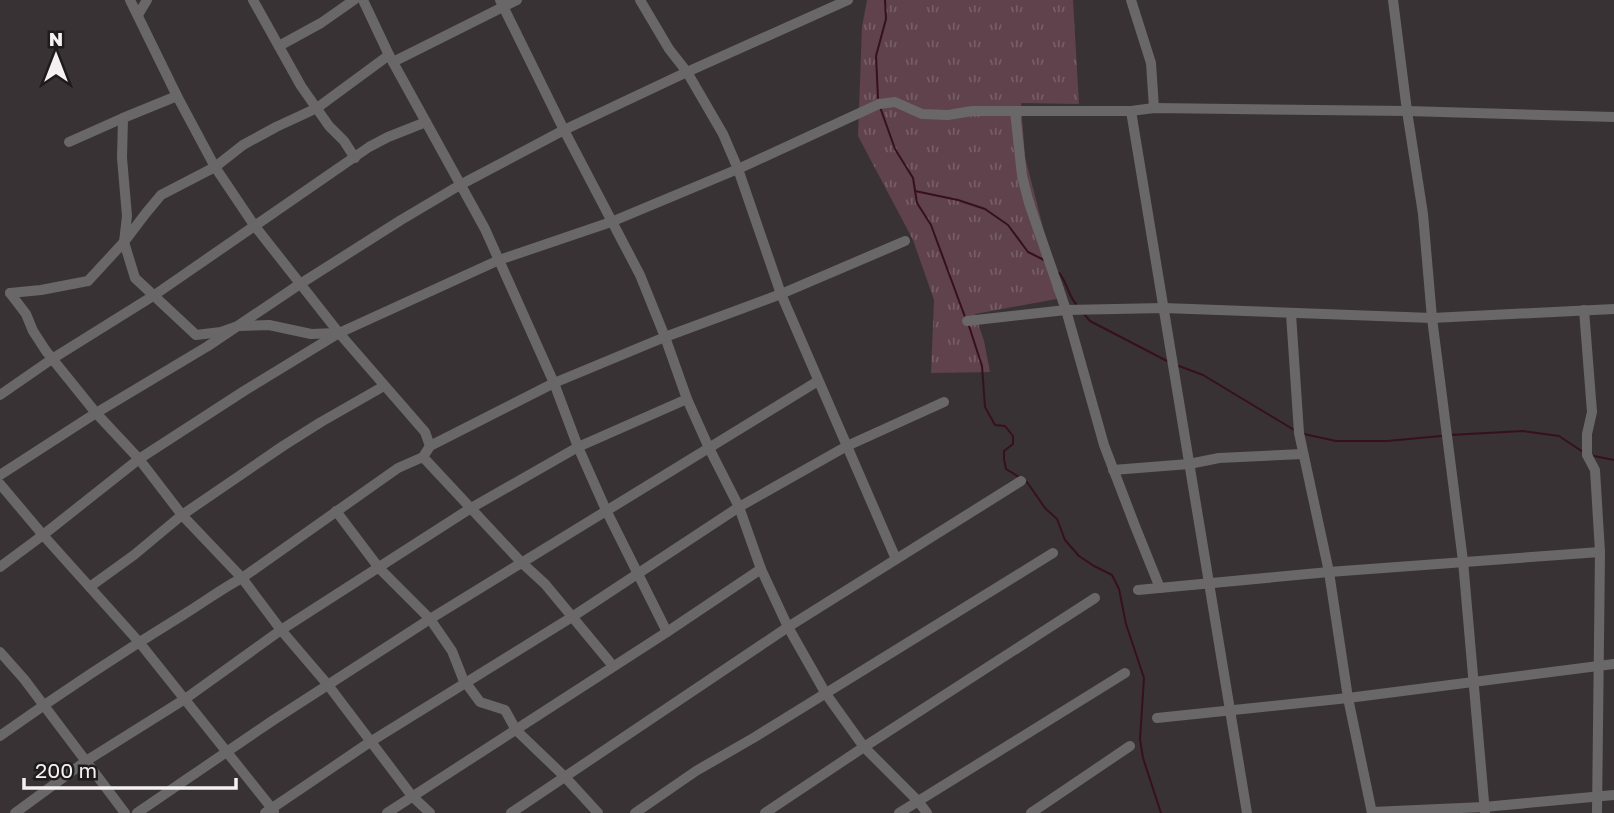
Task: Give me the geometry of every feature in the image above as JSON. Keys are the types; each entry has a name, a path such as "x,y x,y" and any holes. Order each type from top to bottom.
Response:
{"street":[{"path":"130,0 215,167 254,225 339,332 425,432 430,446"},
{"path":"138,15 147,0"},
{"path":"253,0 301,86 355,158"},
{"path":"279,46 321,23 354,0"},
{"path":"363,0 391,59 485,229 554,383 606,510 667,632"},
{"path":"430,813 412,796 242,578 182,515 139,459 96,413 52,359 33,331 19,303 10,293 88,281 124,243 161,195 215,167 243,145 317,108 391,59 502,3 517,0"},
{"path":"640,0 723,134 738,169 781,294 896,559"},
{"path":"0,475 460,185 687,72 848,0"},
{"path":"1131,0 1151,63 1154,108"},
{"path":"1393,0 1423,214 1432,318 1463,561 1485,810"},
{"path":"502,3 564,131 640,275 687,399 739,507 761,569 788,626 826,694 864,747 927,813"},
{"path":"69,142 177,96"},
{"path":"0,567 139,459 339,332 499,260 611,222 738,169 879,104 895,103 922,114 948,115 972,111 1131,111 1154,108 1614,117"},
{"path":"1015,111 1021,176 1066,310 1104,445 1160,588"},
{"path":"1131,111 1247,813"},
{"path":"123,118 122,158 127,216 124,243 135,278 153,296 196,335 221,332 238,326 269,325 312,334 339,332"},
{"path":"0,395 153,296 387,137 426,122"},
{"path":"0,736 139,642 242,578 398,468 423,457 430,446 554,383 665,337 781,294 905,241"},
{"path":"967,321 1066,310 1164,308 1432,318 1614,309"},
{"path":"1584,310 1592,412 1587,434 1587,455 1595,470 1600,552 1597,813"},
{"path":"1291,314 1299,433 1329,572 1348,698 1372,813 1485,810 1614,794"},
{"path":"137,813 429,619 818,381"},
{"path":"90,586 134,555 182,515 283,446 384,386"},
{"path":"15,813 86,761 185,699 281,630 471,508 578,447 687,399"},
{"path":"0,484 139,642 271,811 370,741 572,617 739,507 847,446 944,402"},
{"path":"1113,470 1189,464 1219,458 1303,454"},
{"path":"423,457 545,584 613,666"},
{"path":"511,813 788,626 1021,481"},
{"path":"336,511 379,568 429,619 452,651 465,683 480,702 505,710 516,730 565,777 597,813"},
{"path":"635,813 695,771 826,694 1053,552"},
{"path":"1138,590 1329,572 1600,552"},
{"path":"387,813 761,569"},
{"path":"765,813 1095,598"},
{"path":"0,652 125,813"},
{"path":"1157,718 1348,698 1614,664"},
{"path":"898,813 1125,673"},
{"path":"1031,813 1130,746"}],"green space":[{"path":"867,0 1073,0 1079,104 1021,103 1025,157 1045,235 1067,297 975,314 990,372 931,373 934,300 913,240 858,136 862,27"}],"waterway":[{"path":"878,98 876,56 886,19 885,0"},
{"path":"880,107 895,149 913,178 917,203 931,225 965,317"},
{"path":"915,191 985,209 1008,225 1028,252 1044,260"},
{"path":"1059,273 1076,304"},
{"path":"1084,314 1090,321 1167,361"},
{"path":"969,326 982,366 985,407 995,425 1005,426 1013,436 1013,444 1004,451 1004,459 1006,469 1019,477"},
{"path":"1179,366 1203,375 1296,431"},
{"path":"1450,435 1523,431 1559,436 1583,452"},
{"path":"1304,434 1336,441 1387,441 1441,436"},
{"path":"1594,456 1614,460"},
{"path":"1027,482 1045,508 1057,519 1065,540 1079,556 1112,575 1119,589 1126,624 1144,678 1140,739 1143,758 1161,813"}]}
